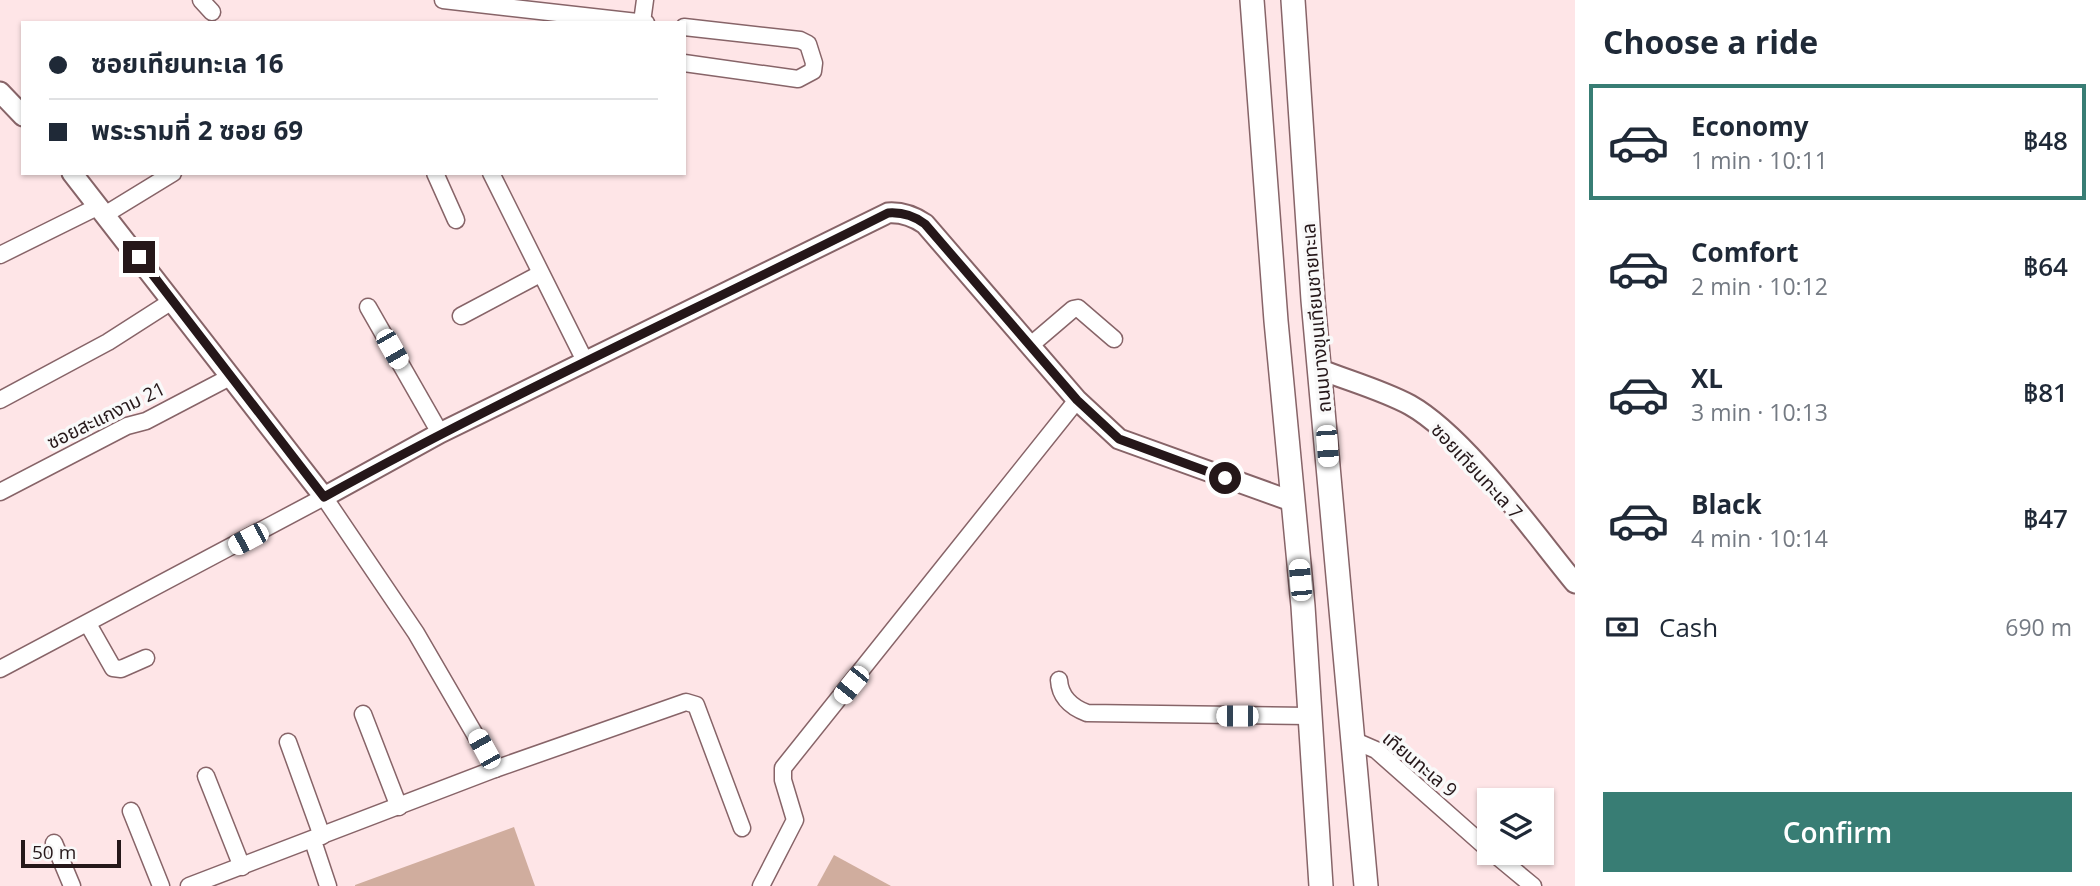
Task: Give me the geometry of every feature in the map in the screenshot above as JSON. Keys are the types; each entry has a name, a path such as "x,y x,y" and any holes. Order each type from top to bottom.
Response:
{"main road":[{"name":"ถนนบางขุนเทียนชายทะเล","path":"1252,0 1276,321 1294,502 1321,886"},
{"name":"ถนนบางขุนเทียนชายทะเล","path":"1293,0 1315,323 1366,886"},
{"path":"1276,321 1282,331 1294,336 1307,332 1315,323"}],"street":[{"path":"443,0 538,5 634,21"},
{"path":"640,21 645,0"},
{"path":"686,27 800,40 808,44 814,63 813,71 798,79 686,64"},
{"path":"0,92 21,114"},
{"path":"74,175 324,497 416,634 495,769"},
{"path":"0,255 102,210 169,175"},
{"path":"436,175 456,220"},
{"path":"492,175 586,363"},
{"path":"0,668 88,624 440,433 888,213 907,214 925,224 1032,344 1077,400 1119,439 1294,502"},
{"path":"461,316 541,274"},
{"path":"0,400 108,342 172,301"},
{"path":"368,307 440,433"},
{"path":"1032,344 1073,309 1078,308 1114,339"},
{"name":"ซอยเทียนทะเล 7","path":"1319,369 1409,405 1435,423 1474,462 1575,583"},
{"name":"ซอยสะแกงาม 21","path":"0,492 127,426 146,421 230,377"},
{"path":"761,886 795,820 783,780 783,768 1077,400"},
{"path":"88,624 113,668 121,669 146,658"},
{"path":"1059,680 1060,692 1076,709 1087,713 1309,716"},
{"path":"190,886 495,769 693,702 742,828"},
{"path":"363,714 399,807"},
{"name":"เทียนทะเล 9","path":"1353,740 1376,750 1477,839"},
{"path":"288,742 317,838 328,886"},
{"path":"206,776 242,867"},
{"path":"131,811 161,886"},
{"path":"54,843 72,886"},
{"name":"เทียนทะเล 9","path":"1508,865 1534,886"}],"building":[{"path":"514,827 535,886 355,886 355,885"},
{"path":"834,855 891,886 817,886"}],"route":[{"path":"139,257 324,497 440,433 888,213 907,214 925,224 1032,344 1077,400 1119,439 1225,478"}]}
